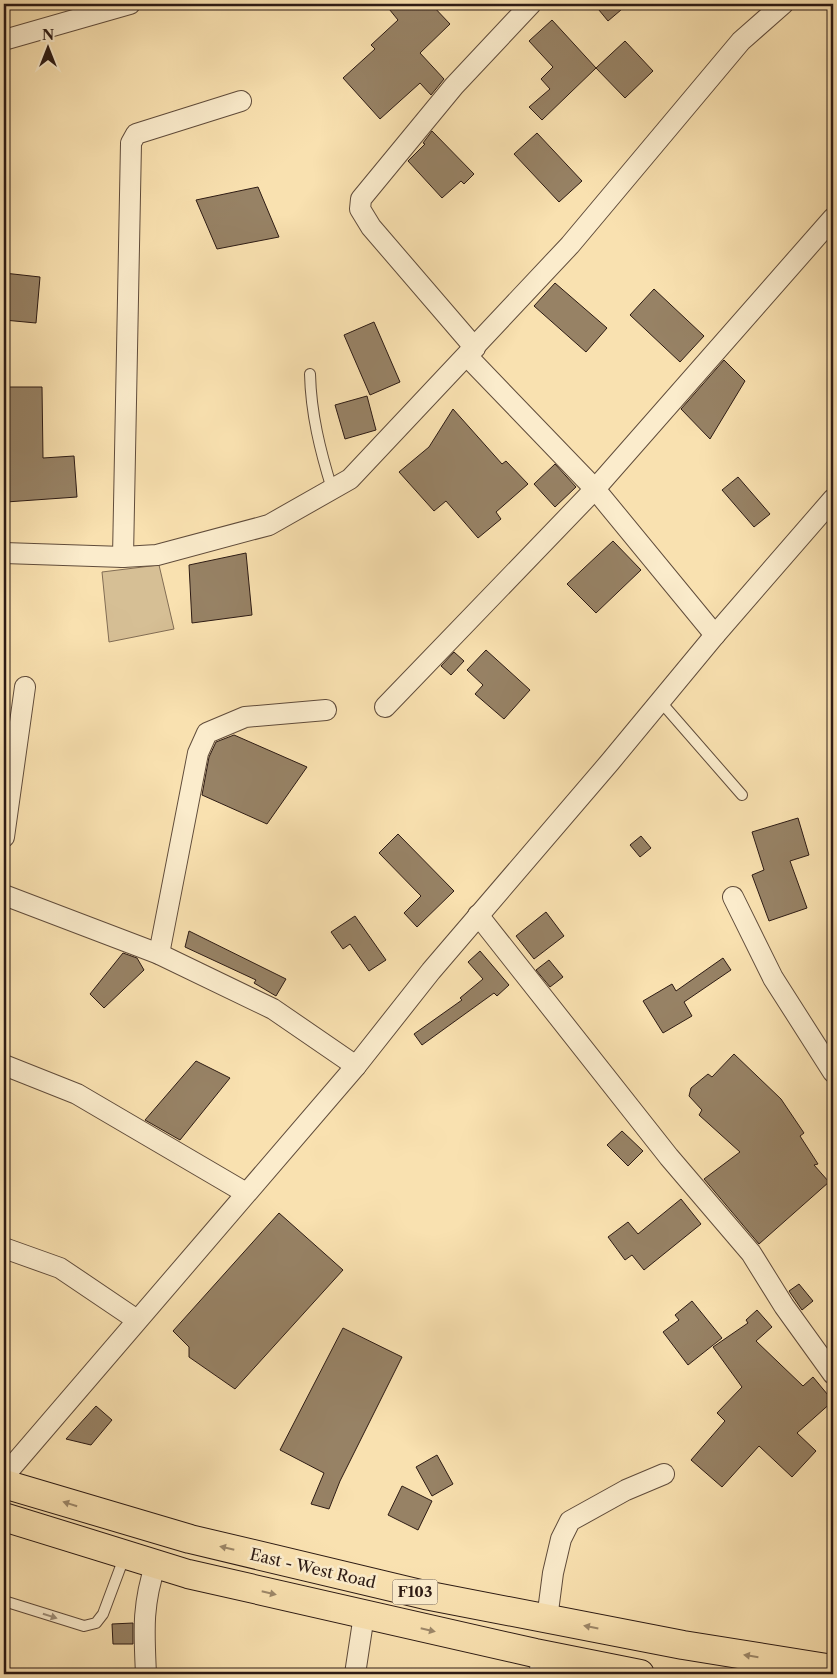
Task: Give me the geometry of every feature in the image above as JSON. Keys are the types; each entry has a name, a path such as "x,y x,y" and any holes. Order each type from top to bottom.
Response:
{"main road":[{"name":"East - West Road","path":"4,1484 190,1539 425,1595 683,1645 833,1669"},
{"name":"F103","path":"4,1517 188,1574 364,1615 541,1664 640,1674"}],"street":[{"path":"4,40 130,4"},
{"path":"530,4 454,86 361,199 360,209 371,227 471,352 595,489 715,635"},
{"path":"4,553 123,557 157,555 269,525 350,479 570,245 741,41 783,4"},
{"path":"123,557 131,143 136,134 242,101"},
{"path":"385,707 595,489 833,218"},
{"path":"4,1476 356,1066 478,915 715,635 833,500"},
{"path":"4,837 25,687"},
{"path":"159,954 198,753 207,733 245,717 326,710"},
{"path":"4,895 159,954 273,1009 356,1066"},
{"path":"733,897 773,978 833,1072"},
{"path":"478,915 669,1157 751,1253 784,1306 833,1374"},
{"path":"4,1065 77,1094 246,1193"},
{"path":"4,1248 60,1268 137,1320"},
{"path":"547,1619 559,1547 570,1521 626,1490 664,1474"},
{"path":"146,1674 144,1615 148,1587 156,1563"},
{"path":"355,1674 364,1615"}],"lane":[{"path":"310,374 311,398 317,438 332,489"},
{"path":"660,701 742,795"},
{"path":"4,1601 84,1626 96,1623 103,1614 125,1554"}],"shaded area":[{"path":"159,565 174,629 109,642 102,572"}],"building":[{"path":"385,4 431,4 450,24 420,53 444,79 431,95 420,83 380,119 343,78 375,49 371,45 398,20"},
{"path":"594,4 628,4 608,21"},
{"path":"552,20 596,68 542,120 529,107 550,89 541,79 553,67 529,41"},
{"path":"625,41 653,71 625,98 596,68"},
{"path":"432,131 474,174 464,184 461,181 442,198 408,161 425,144 423,143"},
{"path":"537,133 582,181 559,202 514,154"},
{"path":"258,187 279,237 217,249 196,200"},
{"path":"4,273 40,277 36,323 4,320"},
{"path":"555,283 607,328 586,352 534,306"},
{"path":"654,289 704,336 680,362 630,315"},
{"path":"374,322 400,382 370,395 344,335"},
{"path":"724,360 745,381 710,439 681,409"},
{"path":"4,387 42,387 43,458 74,456 77,497 6,502"},
{"path":"367,396 376,430 345,439 335,405"},
{"path":"453,409 502,464 506,461 528,484 496,512 501,519 478,538 446,501 434,511 399,472 429,447"},
{"path":"555,464 576,487 555,507 534,484"},
{"path":"738,477 770,514 754,527 722,490"},
{"path":"613,541 641,570 596,613 567,584"},
{"path":"246,553 252,615 192,623 189,565"},
{"path":"486,650 530,690 504,719 475,694 483,685 467,670"},
{"path":"454,652 464,661 451,675 441,666"},
{"path":"234,735 307,767 267,824 202,795 209,757 216,742"},
{"path":"798,818 809,855 790,861 807,908 769,921 752,875 764,870 752,832"},
{"path":"398,834 454,891 417,927 404,913 421,896 379,853"},
{"path":"641,836 651,848 640,857 630,845"},
{"path":"546,912 564,936 534,959 516,936"},
{"path":"355,916 386,960 369,971 350,944 343,949 331,932"},
{"path":"189,931 286,979 276,996 254,983 256,980 185,947"},
{"path":"480,951 509,985 497,996 494,993 422,1045 414,1034 462,1000 460,998 483,979 468,962"},
{"path":"123,953 137,958 144,970 104,1008 90,994"},
{"path":"723,958 731,970 684,1002 692,1016 663,1033 643,1001 672,984 676,991"},
{"path":"549,960 563,977 550,987 536,970"},
{"path":"734,1054 781,1099 804,1133 800,1136 818,1164 814,1165 829,1182 759,1244 704,1179 740,1152 699,1115 702,1110 689,1096 691,1088 708,1074 712,1077"},
{"path":"196,1061 230,1078 180,1140 145,1120"},
{"path":"622,1131 643,1151 628,1166 607,1145"},
{"path":"681,1199 701,1224 644,1270 632,1255 625,1260 608,1237 628,1222 638,1234"},
{"path":"279,1213 343,1270 235,1389 189,1357 189,1347 173,1331"},
{"path":"799,1284 813,1301 802,1310 789,1291"},
{"path":"692,1301 722,1338 688,1365 663,1332 679,1320 675,1315"},
{"path":"757,1310 772,1327 756,1341 803,1386 813,1377 833,1401 797,1433 816,1451 792,1477 759,1446 722,1487 691,1460 725,1421 717,1413 742,1387 713,1347 748,1323 746,1320"},
{"path":"343,1328 402,1357 340,1481 329,1509 311,1504 324,1473 280,1450"},
{"path":"96,1406 112,1420 91,1445 66,1439"},
{"path":"437,1455 453,1484 432,1496 416,1467"},
{"path":"402,1486 432,1501 418,1530 388,1515"},
{"path":"133,1623 133,1644 113,1644 112,1624"}]}
